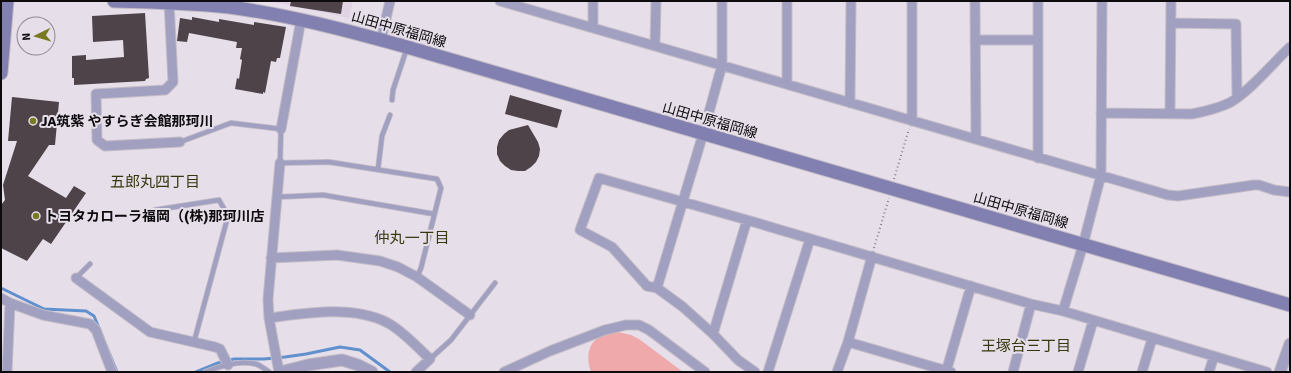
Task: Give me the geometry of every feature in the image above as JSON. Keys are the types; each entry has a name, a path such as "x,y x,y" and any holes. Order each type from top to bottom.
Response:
{"main road":[{"path":"1,73 7,1"},
{"name":"山田中原福岡線","path":"114,1 230,4 334,27 1290,305"}],"street":[{"path":"381,40 390,1"},
{"path":"500,1 519,4 593,28 1162,194 1178,196 1254,185 1290,192"},
{"path":"593,1 593,28"},
{"path":"655,46 656,1"},
{"path":"657,288 722,65 722,1"},
{"path":"787,84 788,1"},
{"path":"850,1 850,102"},
{"path":"912,1 912,121"},
{"path":"974,1 976,139"},
{"path":"1038,1 1038,158"},
{"path":"1063,311 1083,245 1101,175 1102,1"},
{"path":"1170,113 1171,1"},
{"path":"169,2 173,82 165,90 96,94 97,140 105,146 180,142"},
{"path":"282,129 302,20"},
{"path":"1171,24 1236,24 1237,96"},
{"path":"975,40 1038,40"},
{"path":"1101,112 1200,113 1230,102 1253,84 1290,47"},
{"path":"280,163 268,299 280,372 308,365 342,360 358,365 372,372"},
{"path":"755,372 738,360 713,334 683,307 657,288 647,286 612,247 580,230 599,178 872,256 1031,304 1063,311 1152,339 1267,372"},
{"path":"713,334 747,220"},
{"path":"768,372 810,239"},
{"path":"271,258 337,255 380,261 398,267 417,277 443,294 470,315"},
{"path":"837,372 848,342 872,256"},
{"path":"76,278 150,332 194,343 215,346 220,349 228,365"},
{"path":"848,342 948,372 971,286"},
{"path":"1,298 10,303 43,315 90,324 96,330 112,372"},
{"path":"7,372 10,303"},
{"path":"1013,372 1031,304"},
{"path":"270,318 326,312 369,316 388,324 409,339 430,359 416,372"},
{"path":"1078,372 1093,321"},
{"path":"504,372 550,351 605,330 626,324 639,325 649,330 704,372"},
{"path":"1142,372 1152,339"},
{"path":"1280,372 1290,344"},
{"path":"1209,372 1214,356"}],"lane":[{"path":"392,100 393,90 407,47"},
{"path":"378,169 382,136 390,115"},
{"path":"180,142 231,123 282,129 280,163 329,162 437,179 441,188 426,250 417,277"},
{"path":"277,197 323,195 434,214"},
{"path":"155,210 219,200 228,216 194,343"},
{"path":"76,278 90,264"},
{"path":"430,359 451,340 495,283"},
{"path":"205,372 228,365 256,364 269,372"}],"shaded area":[{"path":"269,1 353,1 349,18"},
{"path":"618,332 631,335 639,339 683,372 591,372 588,356 592,344 602,335"}],"building":[{"path":"291,1 343,1 341,14 290,6"},
{"path":"145,13 149,78 145,81 74,85 74,78 72,78 72,56 86,55 86,60 124,57 123,40 93,42 92,16"},
{"path":"192,17 219,22 219,19 254,25 254,22 286,27 280,58 277,58 276,62 271,61 265,93 263,92 263,94 235,89 237,78 239,79 242,60 240,59 242,48 236,48 237,42 189,33 187,42 177,41 180,18 192,20"},
{"path":"510,95 562,110 557,128 505,114"},
{"name":"トヨタカローラ福岡（(株)那珂川店","path":"12,97 59,102 55,145 49,145 28,176 66,198 74,186 86,193 51,244 43,239 27,261 1,248 1,205 5,200 3,185 17,141 8,141"},
{"path":"528,125 538,142 540,149 539,156 536,162 525,171 511,170 500,161 497,154 499,140 509,130"}],"waterway":[{"path":"1,288 44,309 86,311 94,316 117,372"},
{"path":"196,372 218,363 234,359 285,357 340,347 360,350 390,372"}],"place":[{"name":"JA筑紫 やすらぎ会館那珂川","path":"33,121"},
{"name":"トヨタカローラ福岡（(株)那珂川店","path":"36,216"}],"district":[{"name":"五郎丸四丁目","path":"155,182"},
{"name":"仲丸一丁目","path":"412,238"},
{"name":"王塚台三丁目","path":"1026,346"}]}
